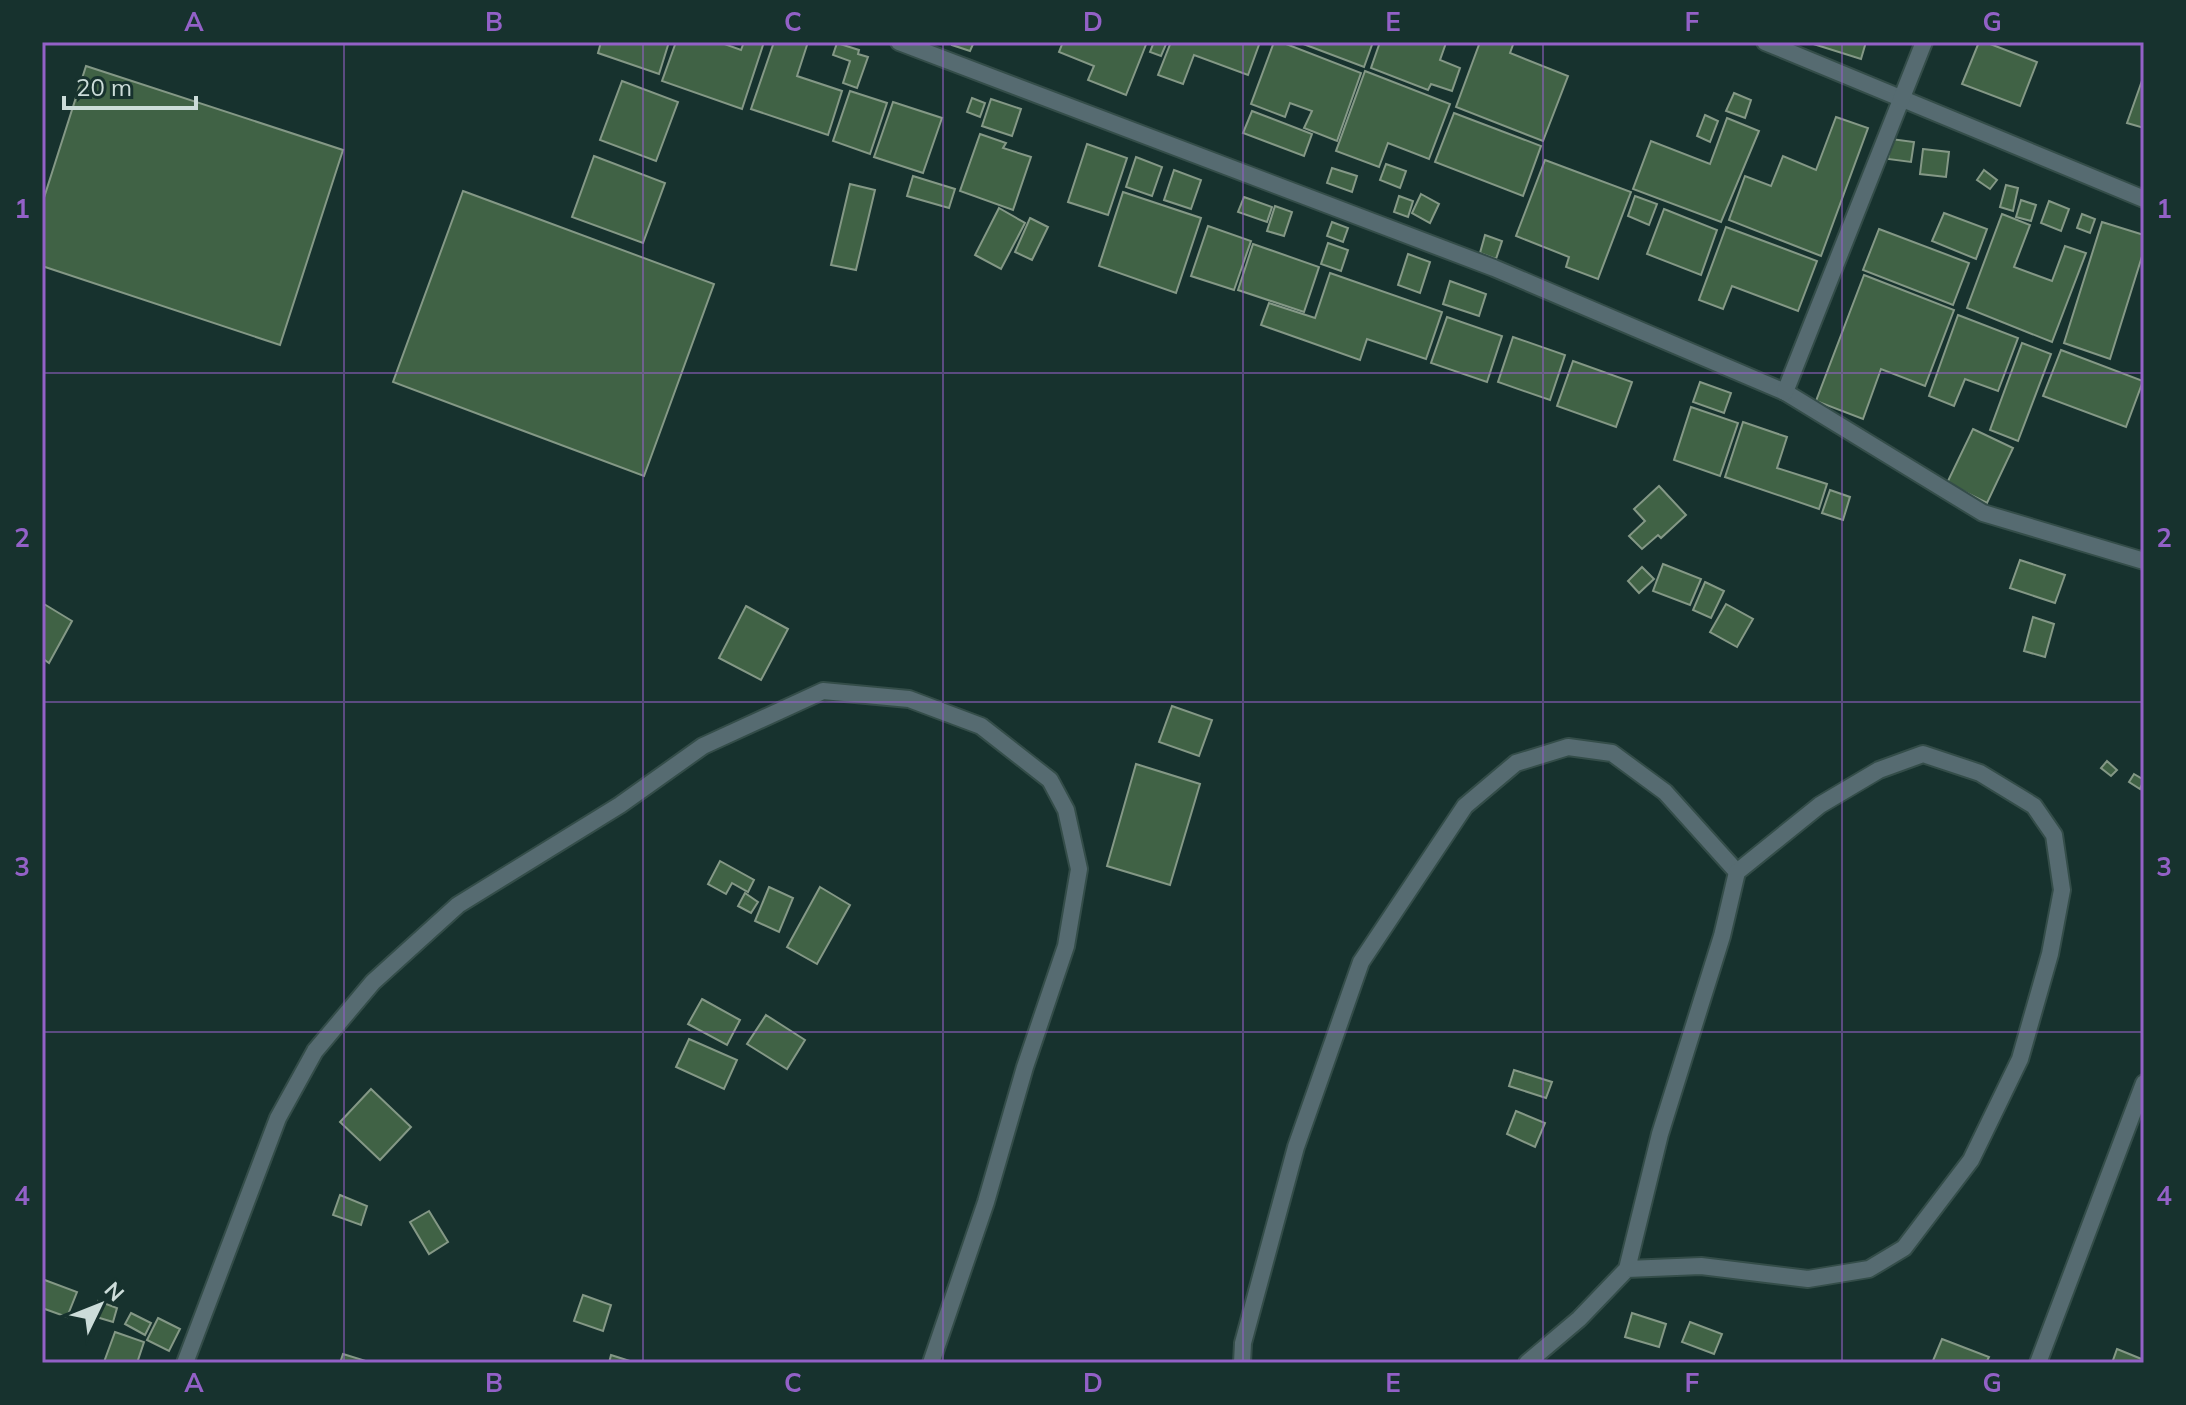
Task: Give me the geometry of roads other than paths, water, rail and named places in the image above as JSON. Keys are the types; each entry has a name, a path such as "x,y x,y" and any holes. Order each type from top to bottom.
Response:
{"street":[{"path":"899,42 1494,268 1785,392 1983,513 2144,561"},
{"path":"1765,42 2144,199"},
{"path":"1785,392 1924,42"},
{"path":"185,1363 278,1118 315,1051 373,982 458,905 620,805 703,746 823,691 909,699 981,726 1050,780 1066,810 1079,869 1066,946 1025,1067 986,1202 931,1363"},
{"path":"1242,1363 1243,1343 1296,1147 1361,962 1465,806 1516,763 1568,747 1612,753 1665,792 1737,872"},
{"path":"1527,1363 1579,1319 1627,1269 1660,1134 1722,936 1737,872 1820,805 1879,770 1923,754 1980,773 2034,806 2054,835 2062,890 2050,954 2020,1059 1971,1160 1904,1248 1869,1269 1808,1279 1701,1266 1627,1269"},
{"path":"2038,1363 2144,1083"}]}
